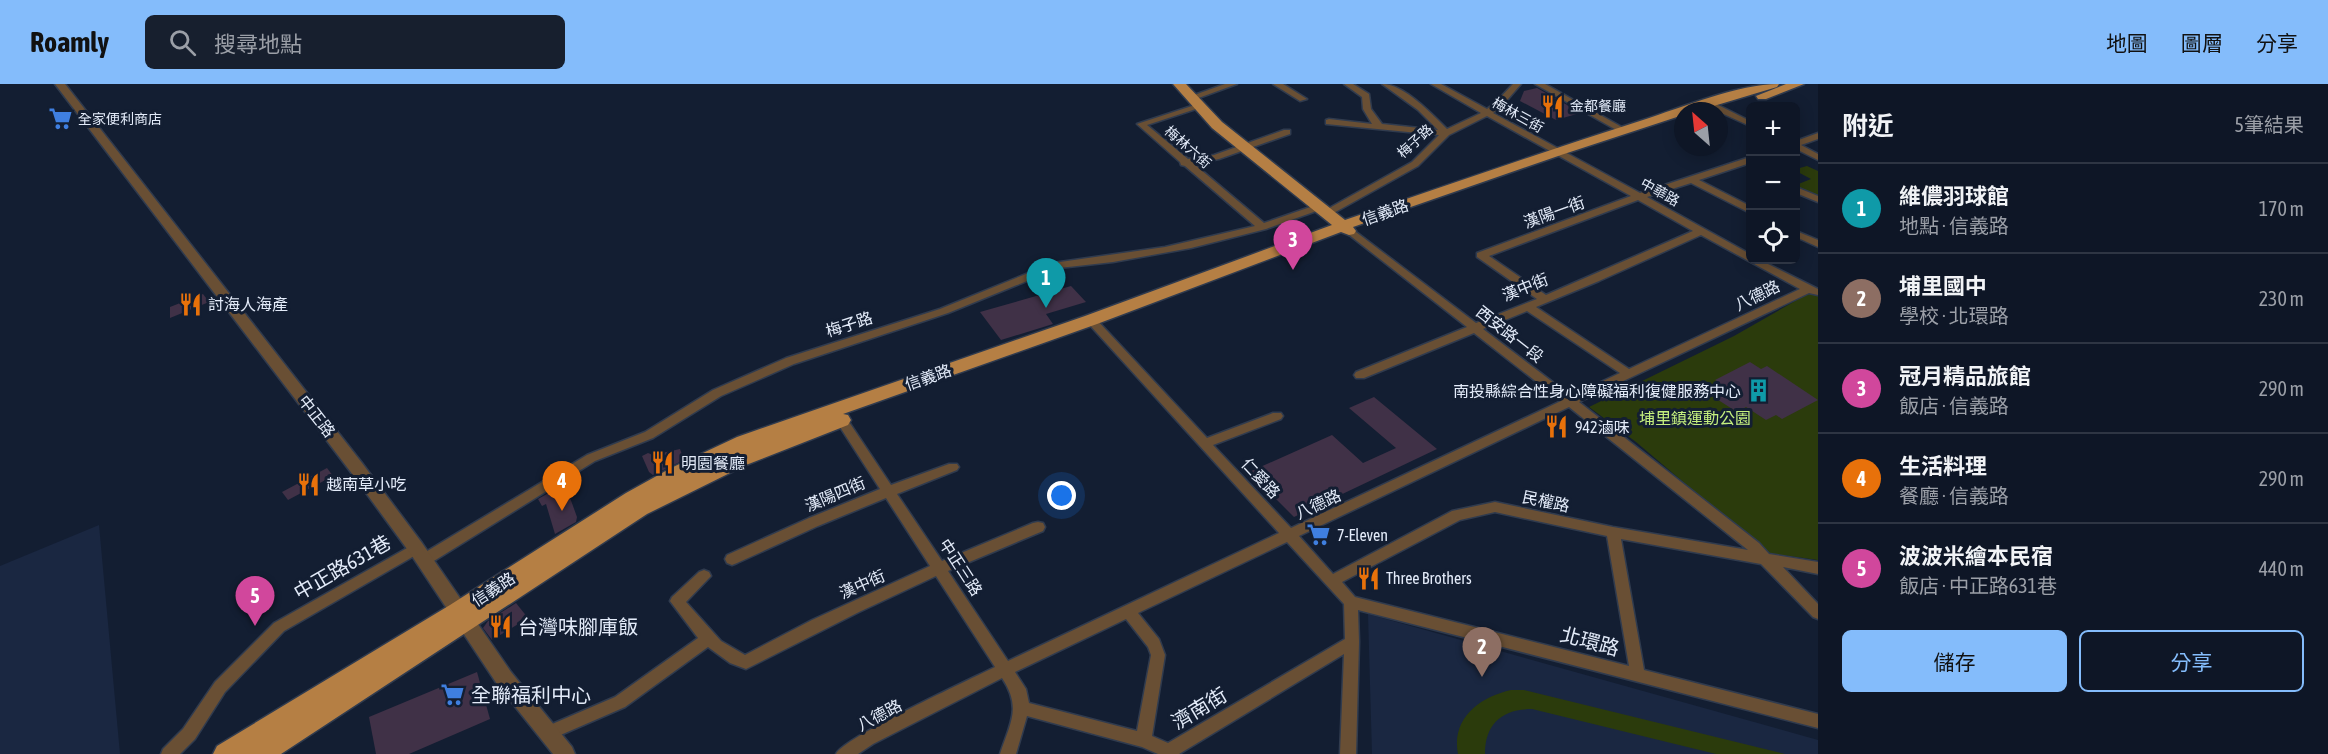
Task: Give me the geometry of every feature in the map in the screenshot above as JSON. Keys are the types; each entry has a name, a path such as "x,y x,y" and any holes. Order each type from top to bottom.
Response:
{"main road":[{"name":"西安路一段","path":"1179,84 1194,103 1244,148 1348,230"},
{"name":"信義路","path":"1728,102 1773,84"},
{"name":"信義路","path":"1728,104 1798,84"},
{"name":"信義路","path":"260,754 633,498 678,473 744,442 838,415 1562,155 1623,130 1674,114"},
{"name":"信義路","path":"1562,155 1674,123"},
{"name":"信義路","path":"225,754 462,617"}],"street":[{"name":"中正路","path":"60,84 420,554 504,678 565,754"},
{"path":"1194,103 1233,84"},
{"path":"1277,84 1303,99"},
{"path":"1348,84 1366,96 1367,110 1379,128"},
{"path":"1386,84 1421,108 1446,133"},
{"name":"梅林三街","path":"1435,84 1562,155"},
{"name":"梅子路","path":"420,554 591,458 650,435 717,393 790,361 944,311 1057,265 1144,254 1263,227 1323,210 1415,164 1446,133 1488,113 1517,84"},
{"path":"1539,84 1623,130"},
{"name":"梅林六街","path":"1194,103 1141,124 1184,163 1263,227"},
{"path":"1728,114 1746,122"},
{"path":"1329,122 1446,133"},
{"path":"1184,163 1244,148 1287,132"},
{"path":"1800,143 1818,136"},
{"path":"1800,147 1818,157"},
{"name":"中華路","path":"1562,155 1746,256"},
{"name":"漢陽一街","path":"1544,299 1481,255 1638,197 1746,162"},
{"path":"1740,164 1746,166"},
{"path":"1693,180 1746,208"},
{"path":"1800,192 1818,199"},
{"name":"西安路一段","path":"1348,230 1627,445 1754,547 1818,613"},
{"name":"漢中街","path":"1360,375 1701,231"},
{"path":"1800,236 1818,244"},
{"name":"中華路","path":"1762,264 1813,290"},
{"name":"八德路","path":"844,754 867,739 1006,669 1569,402 1813,290"},
{"path":"1527,306 1629,374"},
{"name":"仁愛路","path":"1095,324 1351,602"},
{"name":"中正三路","path":"838,415 1006,669 1018,689 1022,708"},
{"path":"1205,443 1277,416"},
{"name":"漢陽四街","path":"732,559 779,536 889,490 953,467"},
{"name":"民權路","path":"1332,581 1457,515 1495,507 1613,532 1818,568"},
{"name":"漢中街","path":"708,639 732,658 746,662 793,636 939,568 1038,527"},
{"path":"1613,532 1638,676"},
{"name":"中正路631巷","path":"169,754 189,734 220,687 279,627 420,554"},
{"path":"549,733 620,702 708,639 677,601 704,576"},
{"path":"1348,754 1351,602"},
{"name":"北環路","path":"1351,602 1818,722"},
{"path":"1129,612 1154,644 1158,655 1143,740"},
{"name":"濟南街","path":"1022,708 1143,740 1169,751 1352,642"},
{"path":"1008,754 1022,708"}],"shaded area":[{"path":"99,525 120,754 0,754 0,566"},
{"path":"1368,614 1818,740 1818,754 1372,754"}],"green space":[{"path":"1807,166 1818,171 1818,198 1800,189 1800,183 1811,179 1800,173 1800,168"},
{"name":"埔里鎮運動公園","path":"1809,293 1818,295 1818,560 1767,553 1636,442 1589,407 1734,336"},
{"path":"1511,690 1524,690 1785,754 1716,754 1532,709 1512,712 1498,720 1488,734 1485,754 1458,754 1459,730 1470,711 1489,698"}],"building":[{"name":"金都餐廳","path":"1537,88 1580,113 1556,120 1520,101 1524,91"},
{"path":"1071,286 1086,302 1046,314 1053,324 1001,340 980,312"},
{"name":"討海人海產","path":"203,294 209,302 170,318 170,307"},
{"name":"南投縣綜合性身心障礙福利復健服務中心","path":"1750,362 1761,369 1767,366 1818,400 1782,419 1776,415 1766,420 1746,407 1737,412 1712,396 1716,394 1708,388 1719,382 1715,380"},
{"path":"1374,397 1437,449 1294,517 1249,472 1332,435 1363,463 1396,448 1349,408"},
{"name":"明園餐廳","path":"680,449 684,460 653,475 649,472 642,456 648,453 653,455"},
{"name":"越南草小吃","path":"327,468 333,476 288,500 282,492"},
{"path":"565,484 577,517 576,522 555,534 546,504 542,506 538,499"},
{"name":"台灣味腳庫飯","path":"516,603 528,618 492,640 483,628 488,621"},
{"name":"全聯福利中心","path":"477,672 490,719 409,754 376,754 369,717"}],"place":[{"name":"金都餐廳","path":"1552,106"},
{"name":"全家便利商店","path":"60,119"},
{"name":"冠月精品旅館","path":"1293,270"},
{"name":"討海人海產","path":"190,304"},
{"name":"維儂羽球館","path":"1046,308"},
{"name":"南投縣綜合性身心障礙福利復健服務中心","path":"1759,391"},
{"name":"942滷味","path":"1557,427"},
{"name":"明園餐廳","path":"663,463"},
{"name":"越南草小吃","path":"308,484"},
{"name":"生活料理","path":"562,511"},
{"name":"7-Eleven","path":"1319,535"},
{"name":"Three Brothers","path":"1368,578"},
{"name":"波波米繪本民宿","path":"255,626"},
{"name":"台灣味腳庫飯","path":"500,626"},
{"name":"埔里國中","path":"1482,677"},
{"name":"全聯福利中心","path":"453,694"}]}
